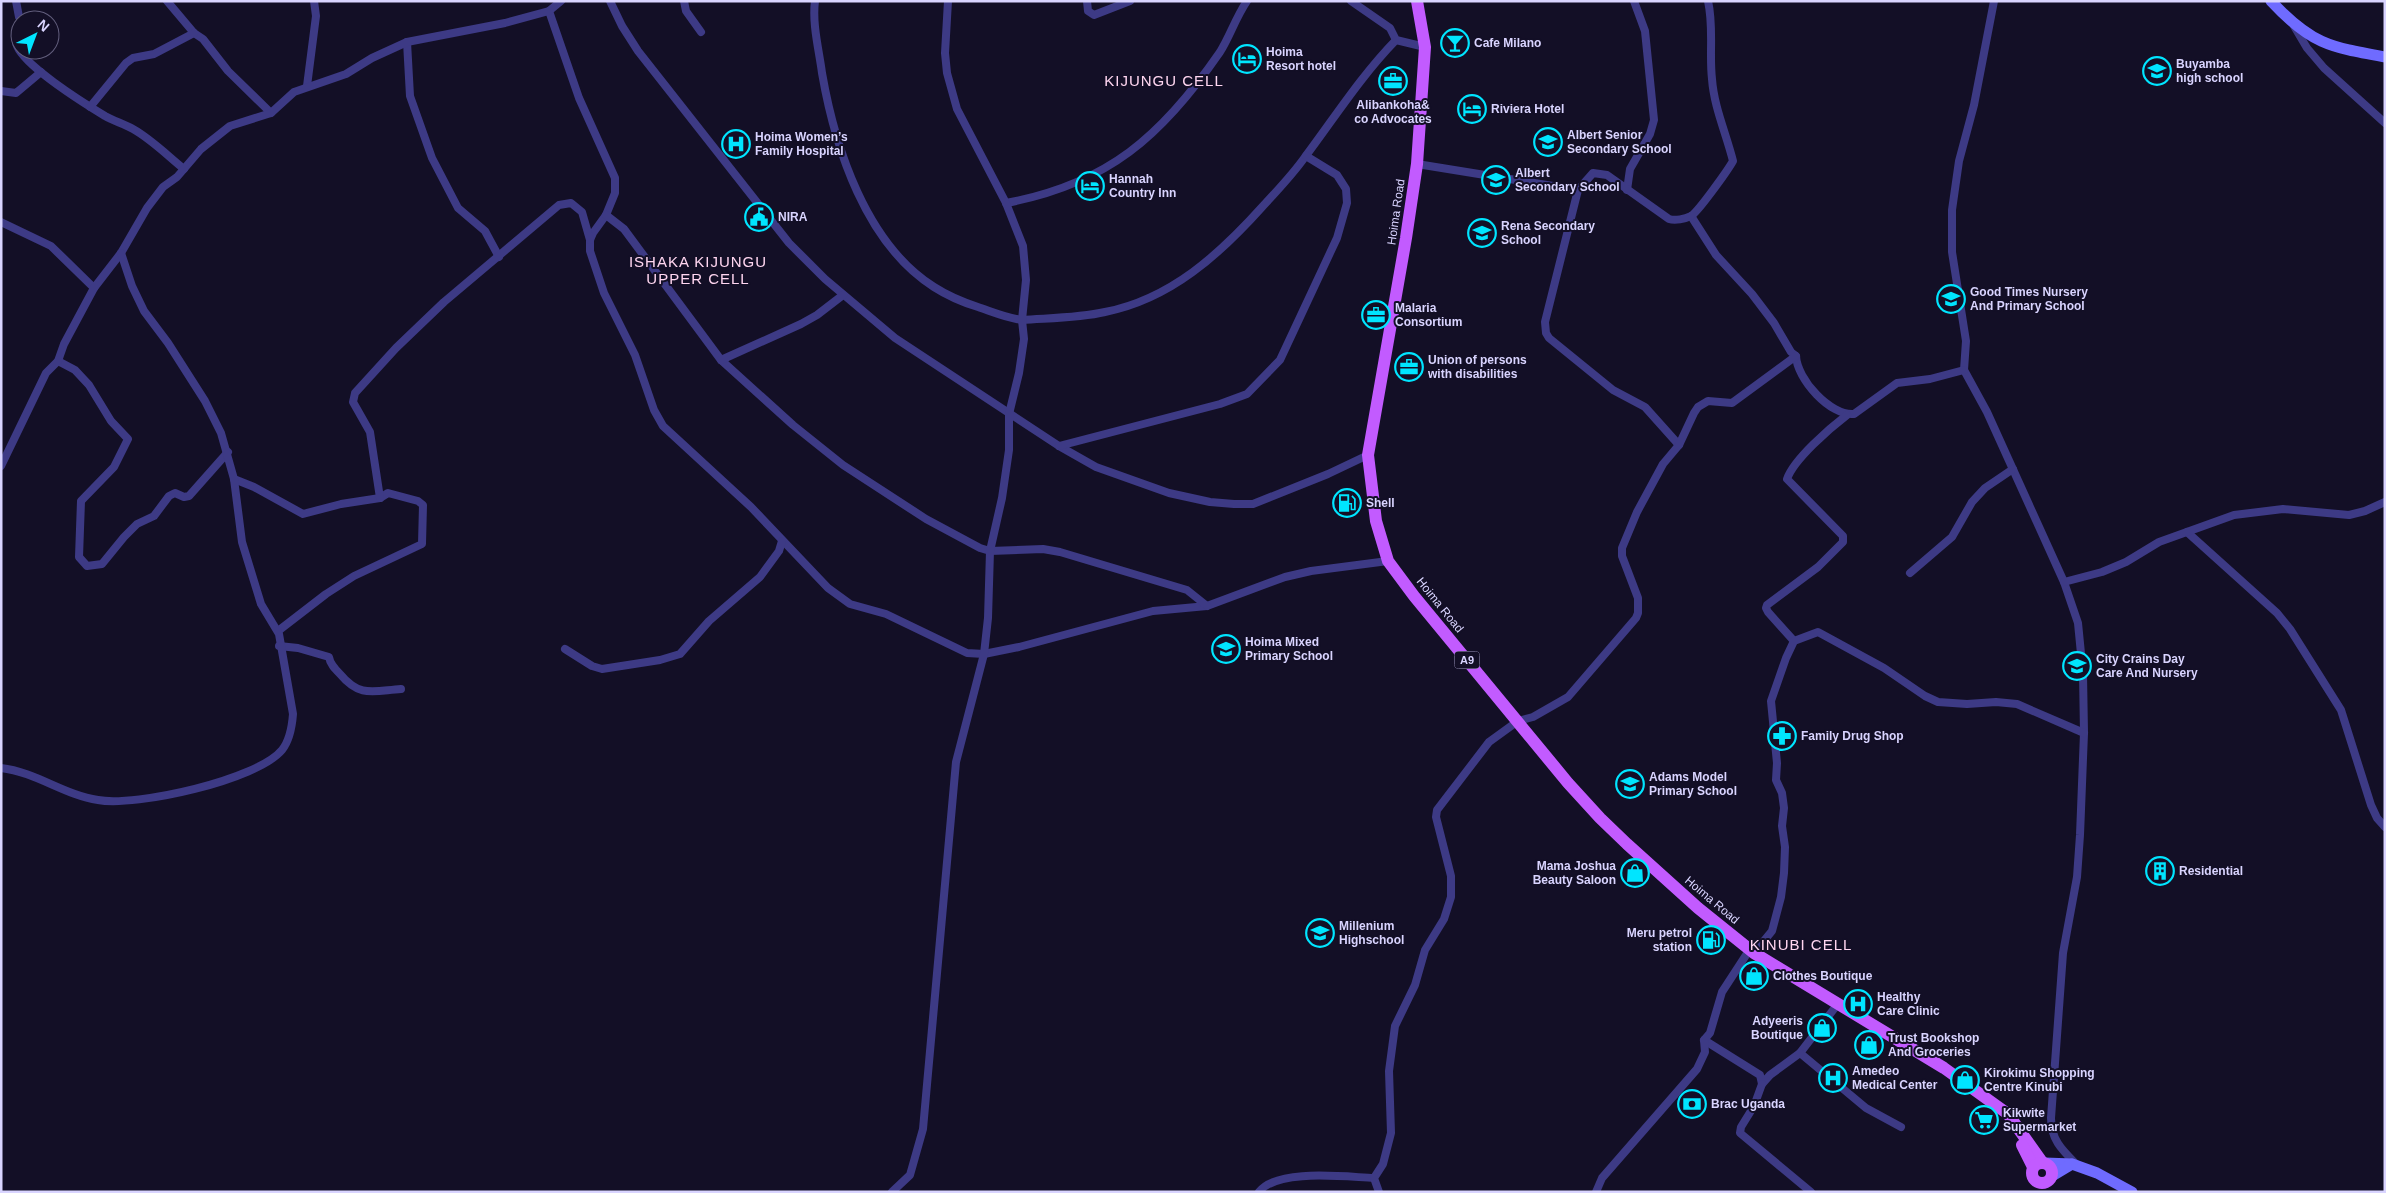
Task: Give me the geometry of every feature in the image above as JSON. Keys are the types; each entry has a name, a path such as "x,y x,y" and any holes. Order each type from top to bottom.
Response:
{"main road":[{"name":"Hoima Road","path":"1416,1 1425,47 1417,164 1368,455 1376,521 1388,561 1414,596 1600,818 1698,908 1752,951 1944,1068 1993,1104 2018,1139 2040,1164"},
{"name":"A9","path":"2046,1182 2050,1166 2040,1164 2032,1176 2046,1182 2053,1192"}],"street":[{"path":"167,1 194,33 203,39 228,71 271,113"},
{"path":"308,86 316,16 314,1"},
{"path":"1,466 46,373 58,361 64,344 94,288 121,253 147,208 163,187 184,169 201,149 230,126 271,113 294,92 346,74 372,58 407,42 505,23 549,11 561,1"},
{"path":"610,1 622,26 638,51 788,243 843,295 895,338 1059,446 1096,467 1169,493 1210,502 1234,504 1253,504 1328,474 1368,455"},
{"path":"684,1 686,11 701,32"},
{"path":"814,1 817,43 834,129 845,162 860,197 875,223 893,249 914,271 932,286 953,298 1012,319 1022,320 1106,312 1136,303 1169,289 1214,257 1238,234 1306,156 1372,65 1396,40"},
{"path":"892,1192 910,1175 923,1129 956,762 984,654 988,618 990,550 1004,488 1009,450 1009,414 1019,373 1024,339 1022,320 1026,280 1023,246 1006,203 957,109 947,73 945,53 948,1"},
{"path":"1086,1 1088,11 1094,15 1130,1"},
{"path":"1006,203 1048,194 1084,181 1131,152 1148,137 1203,74 1221,50 1246,1"},
{"path":"1351,1 1390,28 1396,40 1425,47"},
{"path":"1628,190 1630,169 1650,134 1654,120 1645,31 1634,1"},
{"path":"1679,445 1645,407 1613,390 1564,351 1546,333 1545,322 1578,190 1593,173 1607,175 1668,219 1676,221 1691,216 1718,184 1733,161 1717,109 1712,78 1711,13 1708,1"},
{"path":"1994,1 1974,105 1959,161 1952,210 1953,259 1966,341 1964,370 1988,412 2064,582 2078,623 2083,674 2084,734 2077,877 2063,953 2051,1118 2053,1136 2059,1147 2076,1166"},
{"path":"2270,1 2289,21 2324,68 2385,123"},
{"path":"549,11 579,98 615,178 615,193 606,215 598,224 590,240"},
{"path":"2289,21 2307,35 2327,45 2385,57"},
{"path":"90,107 126,63 133,58 154,54 194,33"},
{"path":"407,42 410,96 432,158 458,208 485,231 499,257"},
{"path":"29,60 69,94 134,129 184,169"},
{"path":"1,91 16,93 41,72"},
{"path":"1059,446 1220,404 1247,394 1280,360 1337,238 1347,203 1346,189 1337,175 1306,156"},
{"path":"1417,164 1578,190"},
{"path":"380,498 370,432 352,398 421,323 540,220 565,202 571,203 582,212 590,240 590,251 599,280 636,356 654,410 662,426 751,507 828,588 850,604 898,619 916,630 939,638 961,651 972,654 984,654 1019,647 1153,611 1207,606 1285,577 1311,571 1388,561"},
{"path":"606,215 624,229 721,360 793,426 842,465 970,544 990,550 1027,549 1060,552 1187,590 1207,606"},
{"path":"1691,216 1716,255 1752,294 1774,323 1791,352 1796,356 1797,366 1803,378 1822,399 1837,411 1847,415 1854,414 1897,383 1964,370"},
{"path":"1,222 51,246 94,288"},
{"path":"1,768 28,774 84,798 118,801 208,786 256,767 281,750 292,727 293,714 279,646 278,632 261,604 248,566 237,516 234,479 228,452 205,401 168,343 144,311 132,286 121,253"},
{"path":"721,360 809,320 843,295"},
{"path":"1374,1178 1383,1164 1391,1133 1389,1071 1395,1026 1415,985 1425,950 1444,919 1451,897 1450,876 1436,817 1437,810 1489,742 1501,731 1518,721 1533,717 1568,697 1636,618 1638,598 1622,556 1622,548 1637,512 1663,464 1679,445 1694,413 1702,404 1718,401 1726,404 1732,403 1796,356"},
{"path":"58,361 75,370 89,386 111,422 128,439 114,468 87,493 80,505 79,557 87,566 102,564 124,536 138,524 154,516 173,494 189,496 228,452"},
{"path":"1794,641 1768,612 1767,604 1818,567 1843,542 1843,536 1787,479 1795,466 1826,432 1847,415"},
{"path":"1910,573 1952,537 1972,502 1984,488 2012,469"},
{"path":"234,479 254,487 303,514 341,504 380,498 388,494 422,503 422,544 354,576 326,594 278,632"},
{"path":"2064,582 2102,572 2126,562 2159,542 2234,515 2283,509 2349,515 2365,512 2385,502"},
{"path":"2187,532 2277,613 2290,628 2341,710 2371,805 2377,818 2385,827"},
{"path":"566,649 592,666 602,668 671,658 680,654 708,621 760,577 779,552 782,541"},
{"path":"779,552 794,554"},
{"path":"1596,1192 1602,1178 1697,1069 1705,1052 1704,1040 1710,1033 1722,992 1752,951 1772,931 1781,897 1785,846 1782,826 1784,808 1782,793 1776,780 1777,763 1771,701 1794,641 1818,632 1884,668 1925,696 1938,702 2017,704 2084,734"},
{"path":"279,646 298,648 329,657 330,663 347,682 359,690 402,689"},
{"path":"1811,1192 1740,1133 1741,1127 1754,1106 1762,1084 1770,1075 1800,1053 1838,1005"},
{"path":"1704,1040 1760,1074 1762,1084"},
{"path":"1800,1053 1866,1108 1901,1127"},
{"path":"2040,1164 2076,1166 2097,1173 2132,1192"},
{"path":"2046,1182 2076,1166"},
{"path":"1259,1192 1267,1184 1295,1177 1374,1178"},
{"path":"1374,1178 1379,1192"}],"place":[{"name":"Cafe Milano","path":"1455,43"},
{"name":"Hoima Resort hotel","path":"1247,59"},
{"name":"Buyamba high school","path":"2157,71"},
{"name":"Alibankoha& co Advocates","path":"1393,81"},
{"name":"Riviera Hotel","path":"1472,109"},
{"name":"Albert Senior Secondary School","path":"1548,142"},
{"name":"Hoima Women’s Family Hospital","path":"736,144"},
{"name":"Albert Secondary School","path":"1496,180"},
{"name":"Hannah Country Inn","path":"1090,186"},
{"name":"NIRA","path":"759,217"},
{"name":"Rena Secondary School","path":"1482,233"},
{"name":"Good Times Nursery And Primary School","path":"1951,299"},
{"name":"Malaria Consortium","path":"1376,315"},
{"name":"Union of persons with disabilities","path":"1409,367"},
{"name":"Shell","path":"1347,503"},
{"name":"Hoima Mixed Primary School","path":"1226,649"},
{"name":"City Crains Day Care And Nursery","path":"2077,666"},
{"name":"Family Drug Shop","path":"1782,736"},
{"name":"Adams Model Primary School","path":"1630,784"},
{"name":"Residential","path":"2160,871"},
{"name":"Mama Joshua Beauty Saloon","path":"1635,873"},
{"name":"Millenium Highschool","path":"1320,933"},
{"name":"Meru petrol station","path":"1711,940"},
{"name":"Clothes Boutique","path":"1754,976"},
{"name":"Healthy Care Clinic","path":"1858,1004"},
{"name":"Adyeeris Boutique","path":"1822,1028"},
{"name":"Trust Bookshop And Groceries","path":"1869,1045"},
{"name":"Amedeo Medical Center","path":"1833,1078"},
{"name":"Kirokimu Shopping Centre Kinubi","path":"1965,1080"},
{"name":"Brac Uganda","path":"1692,1104"},
{"name":"Kikwite Supermarket","path":"1984,1120"}],"district":[{"name":"KIJUNGU CELL","path":"1164,81"},
{"name":"ISHAKA KIJUNGU UPPER CELL","path":"698,270"},
{"name":"KINUBI CELL","path":"1801,945"}]}
